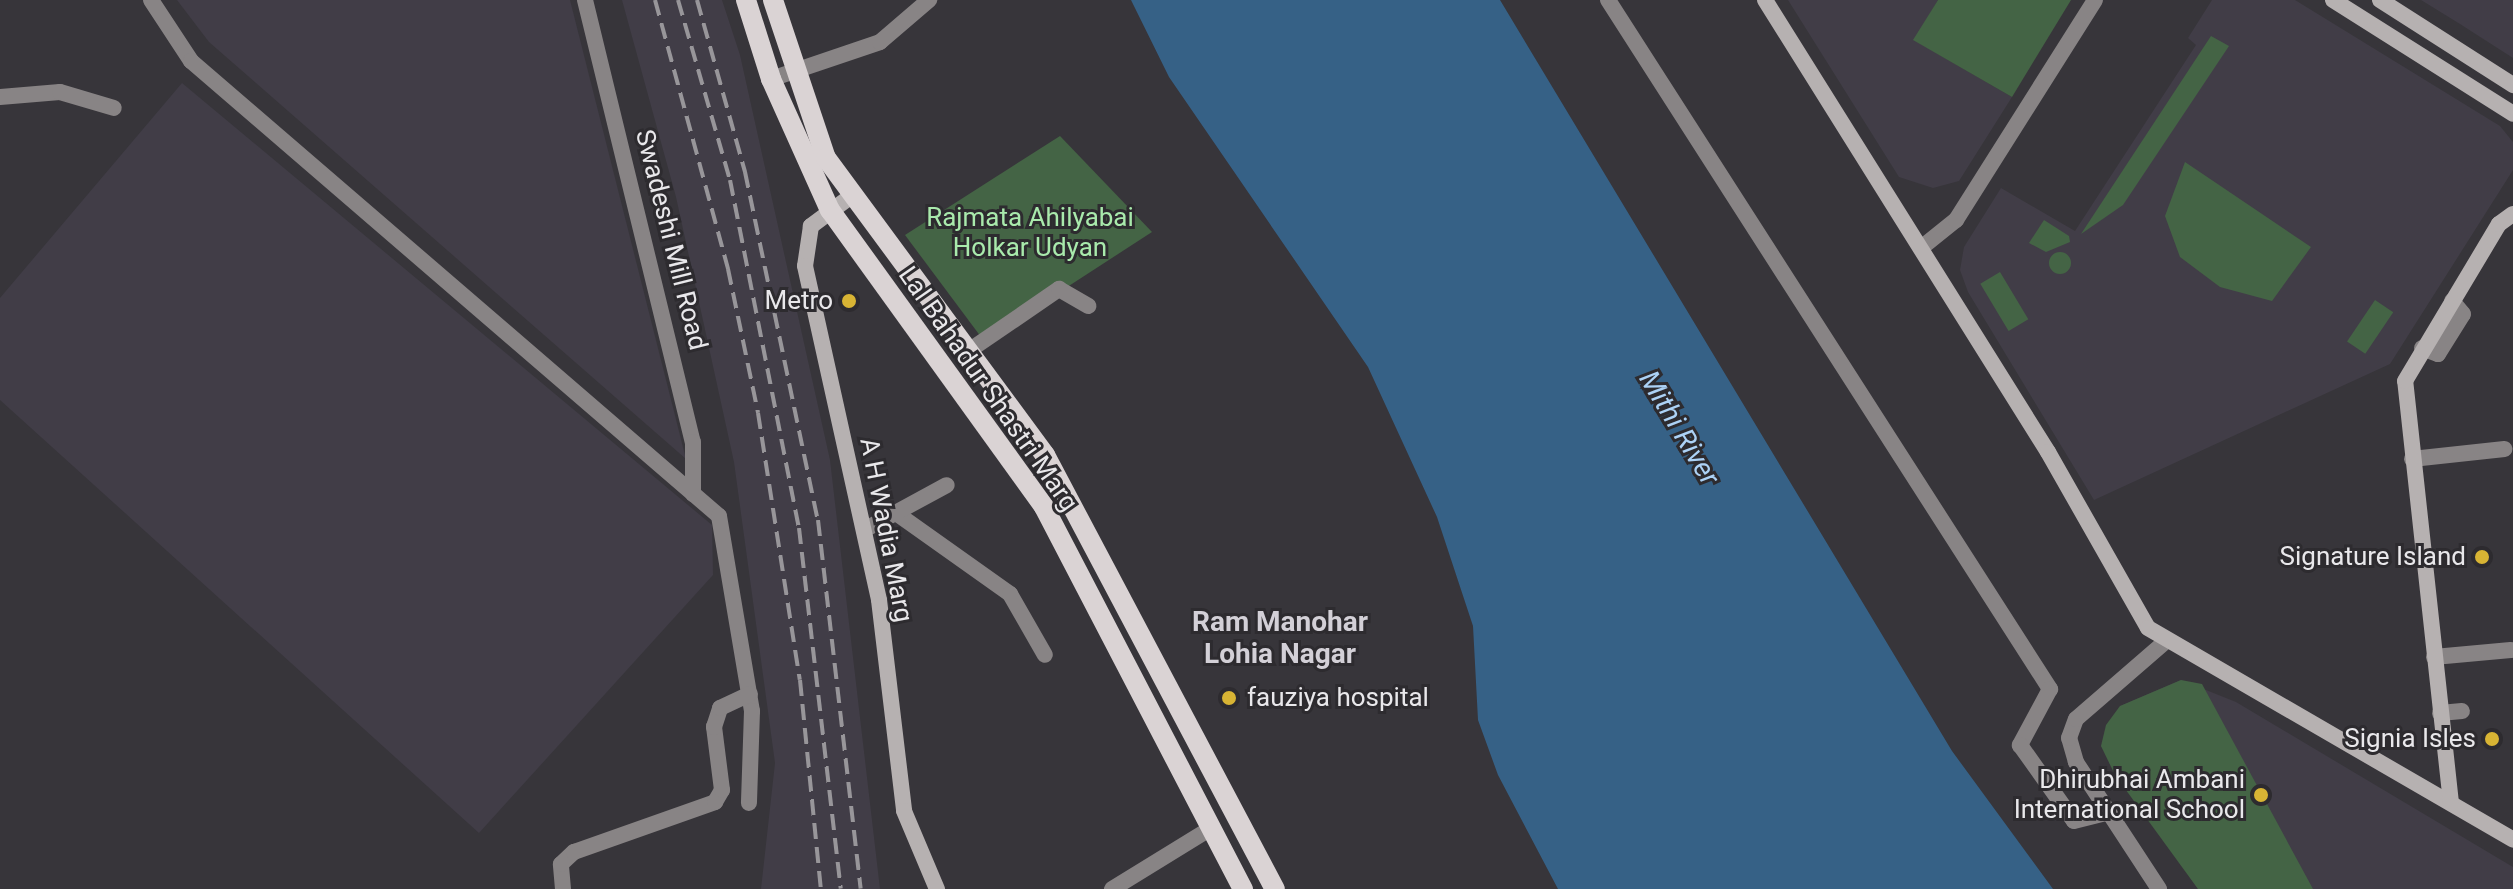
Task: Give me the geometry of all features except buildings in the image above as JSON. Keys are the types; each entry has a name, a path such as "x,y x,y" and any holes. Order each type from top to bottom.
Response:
{"main road":[{"name":"Lal Bahadur Shastri Marg","path":"746,0 771,79 817,163 850,197 1045,455 1275,889"},
{"name":"Lal Bahadur Shastri Marg","path":"773,0 796,71 830,210 1044,507 1243,889"},
{"path":"1211,828 1234,811"}],"street":[{"path":"151,0 191,61 719,516 750,694 749,803"},
{"name":"Swadeshi Mill Road","path":"585,0 683,396 693,494"},
{"path":"771,79 880,42 929,0"},
{"path":"1608,0 2050,689 2020,745 2074,821 2109,812"},
{"path":"1765,0 1921,248 2148,628 2165,642 2513,840"},
{"path":"1921,248 1956,220 2095,0"},
{"path":"2333,0 2513,114"},
{"path":"2380,0 2513,85"},
{"path":"0,97 60,92 114,108"},
{"name":"A H Wadia Marg","path":"850,197 830,210 805,236 805,266 864,530 904,811 937,889"},
{"path":"2451,803 2405,381 2452,301 2513,214"},
{"path":"967,352 1059,289 1088,306"},
{"path":"2412,459 2504,449"},
{"path":"864,530 947,485"},
{"path":"896,513 1010,594 1045,655"},
{"path":"2159,889 2109,812 2069,738 2076,719 2165,642"},
{"path":"2434,657 2511,650"},
{"path":"563,889 561,864 574,852 715,802 722,790 714,727 720,708 750,694"},
{"path":"2440,713 2462,711"},
{"path":"1112,889 1211,828"}],"shaded area":[{"path":"177,0 570,0 686,459 209,42"},
{"path":"622,0 722,0 740,55 830,460 880,889 761,889 775,763 734,462 676,197"},
{"path":"1788,0 1938,0 1914,40 2012,97 1959,181 1933,188 1899,177"},
{"path":"2212,0 2295,0 2500,126 2513,142 2513,170 2390,364 2094,500 1968,292 1960,270 1964,247 2001,188 2075,231 2196,45 2188,38"},
{"path":"2421,0 2513,0 2513,58 2460,24"},
{"path":"182,83 712,525 713,575 479,833 0,400 0,298"},
{"name":"Dhirubhai Ambani International School","path":"2181,680 2236,702 2513,867 2513,889 2198,889 2101,746 2120,706"}],"green space":[{"path":"1938,0 2071,0 2012,97 1913,40"},
{"path":"2211,36 2229,46 2123,205 2081,234"},
{"name":"Rajmata Ahilyabai Holkar Udyan","path":"1060,136 1152,232 984,341 905,235"},
{"path":"2185,162 2311,247 2272,301 2220,287 2180,257 2165,216"},
{"path":"2044,220 2069,236 2070,242 2046,252 2029,243"},
{"path":"2060,252 2068,255 2071,263 2068,271 2060,274 2052,271 2049,263 2052,255"},
{"path":"2000,272 2028,319 2009,331 1980,284"},
{"path":"2375,300 2393,312 2365,354 2347,341"},
{"path":"2181,680 2202,684 2313,889 2198,889 2115,775 2101,746 2106,725 2120,706"}],"water":[{"name":"Mithi River","path":"1131,0 1500,0 1952,751 2053,889 1558,889 1498,775 1478,720 1473,626 1437,517 1368,367 1169,77"}],"railway":[{"path":"655,0 728,269 758,413 800,680 821,889"},
{"path":"678,0 730,180 799,528 841,889"},
{"path":"697,0 745,172 818,520 861,889"}],"place":[{"name":"Metro","path":"849,301"},
{"name":"Signature Island","path":"2482,557"},
{"name":"fauziya hospital","path":"1229,698"},
{"name":"Signia Isles","path":"2492,739"},
{"name":"Dhirubhai Ambani International School","path":"2261,795"}],"district":[{"name":"Ram Manohar Lohia Nagar","path":"1280,638"}]}
